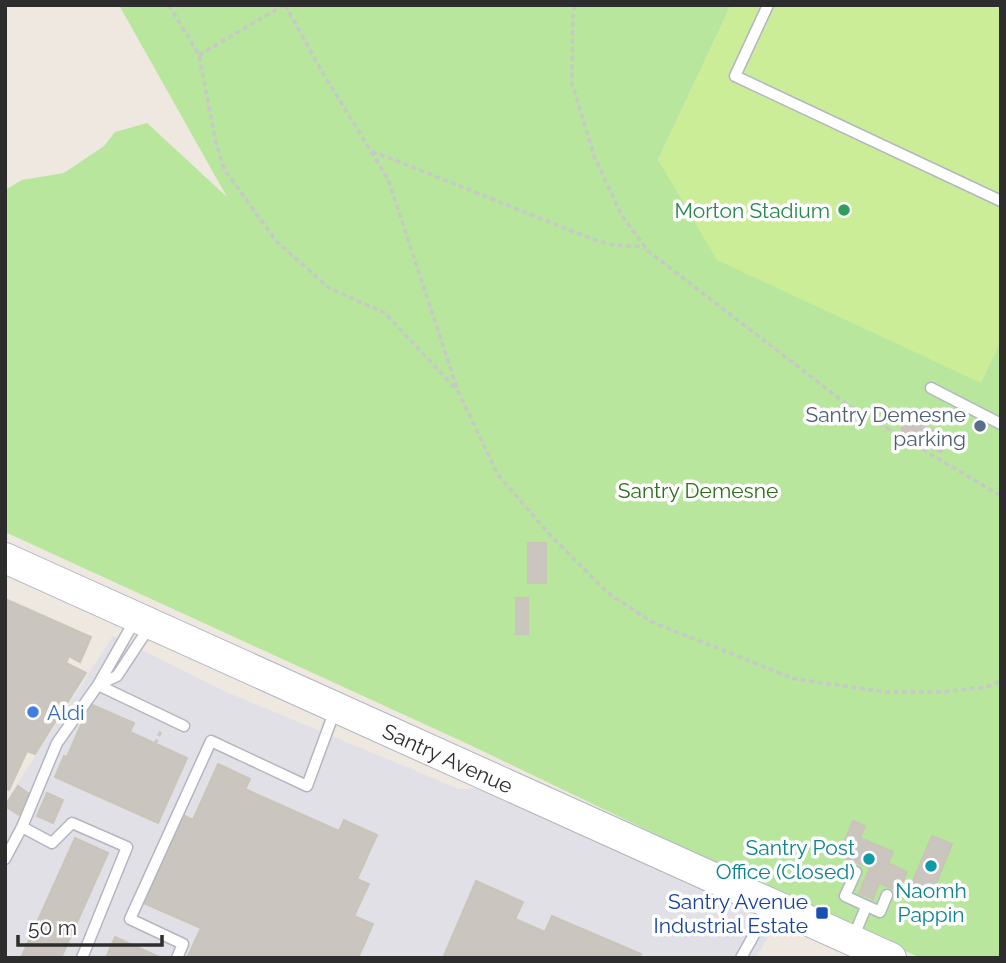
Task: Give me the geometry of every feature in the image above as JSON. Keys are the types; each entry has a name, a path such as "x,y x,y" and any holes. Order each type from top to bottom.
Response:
{"main road":[{"name":"Santry Avenue","path":"5,558 871,951"}],"lane":[{"path":"768,5 735,76 1001,201"},
{"path":"931,388 1001,424"},
{"path":"5,859 22,827 57,743 144,620"},
{"path":"98,685 184,726"},
{"path":"177,958 183,944 130,919 211,741 307,786 335,707"},
{"path":"22,827 52,843 72,823 127,847 82,958"},
{"path":"856,872 845,896 880,912 887,895"},
{"path":"741,958 771,904"},
{"path":"866,907 871,951"}],"path":[{"path":"169,5 200,55 216,143 224,169 277,242 329,288 385,313 458,391"},
{"path":"200,55 284,5 388,179 458,391 498,475 551,536 608,593 652,622 795,679 886,692 940,692 987,687 1001,681"},
{"path":"575,5 572,83 594,156 622,216 646,247 740,324 845,403 1001,496"},
{"path":"372,151 592,239 646,247"}],"shaded area":[{"path":"113,636 224,691 459,789 483,788 737,900 770,933 756,958 5,958 5,803"}],"green space":[{"name":"Santry Demesne","path":"119,5 731,5 658,160 981,382 1001,340 1001,958 921,958 826,916 470,745 5,532 5,190 22,180 64,173 104,146 115,132 147,123 227,197"},
{"name":"Morton Stadium","path":"731,5 1001,5 1001,340 981,383 717,260 658,160"}],"building":[{"path":"909,416 949,439 941,452 901,430"},
{"path":"528,543 546,543 546,583 528,583"},
{"path":"516,598 528,598 528,634 516,634"},
{"name":"Aldi","path":"5,599 91,637 80,662 69,656 66,663 86,673 35,754 27,751 9,790 5,788"},
{"path":"90,704 134,723 130,732 187,758 158,823 55,777 64,756 67,757"},
{"path":"218,764 250,779 245,789 339,831 344,820 377,835 357,879 369,884 354,916 373,924 358,958 187,958 201,928 141,902 181,814 193,820"},
{"path":"18,786 32,796 19,815 5,806"},
{"path":"47,793 63,800 53,823 37,816"},
{"name":"Santry Post Office (Closed)","path":"853,821 865,826 860,838 893,852 888,863 907,872 899,891 879,883 873,899 859,893 870,868 839,855"},
{"name":"Naomh Pappin","path":"932,836 952,844 931,896 910,888"},
{"path":"75,838 108,853 61,958 21,958"},
{"path":"476,881 523,902 515,919 545,932 552,916 641,954 639,958 443,958"},
{"path":"115,937 161,958 106,958"}],"place":[{"name":"Morton Stadium","path":"844,210"},
{"name":"Santry Demesne parking","path":"980,426"},
{"name":"Aldi","path":"33,712"},
{"name":"Santry Post Office (Closed)","path":"869,859"},
{"name":"Naomh Pappin","path":"931,866"},
{"name":"Santry Avenue Industrial Estate","path":"822,913"}]}
